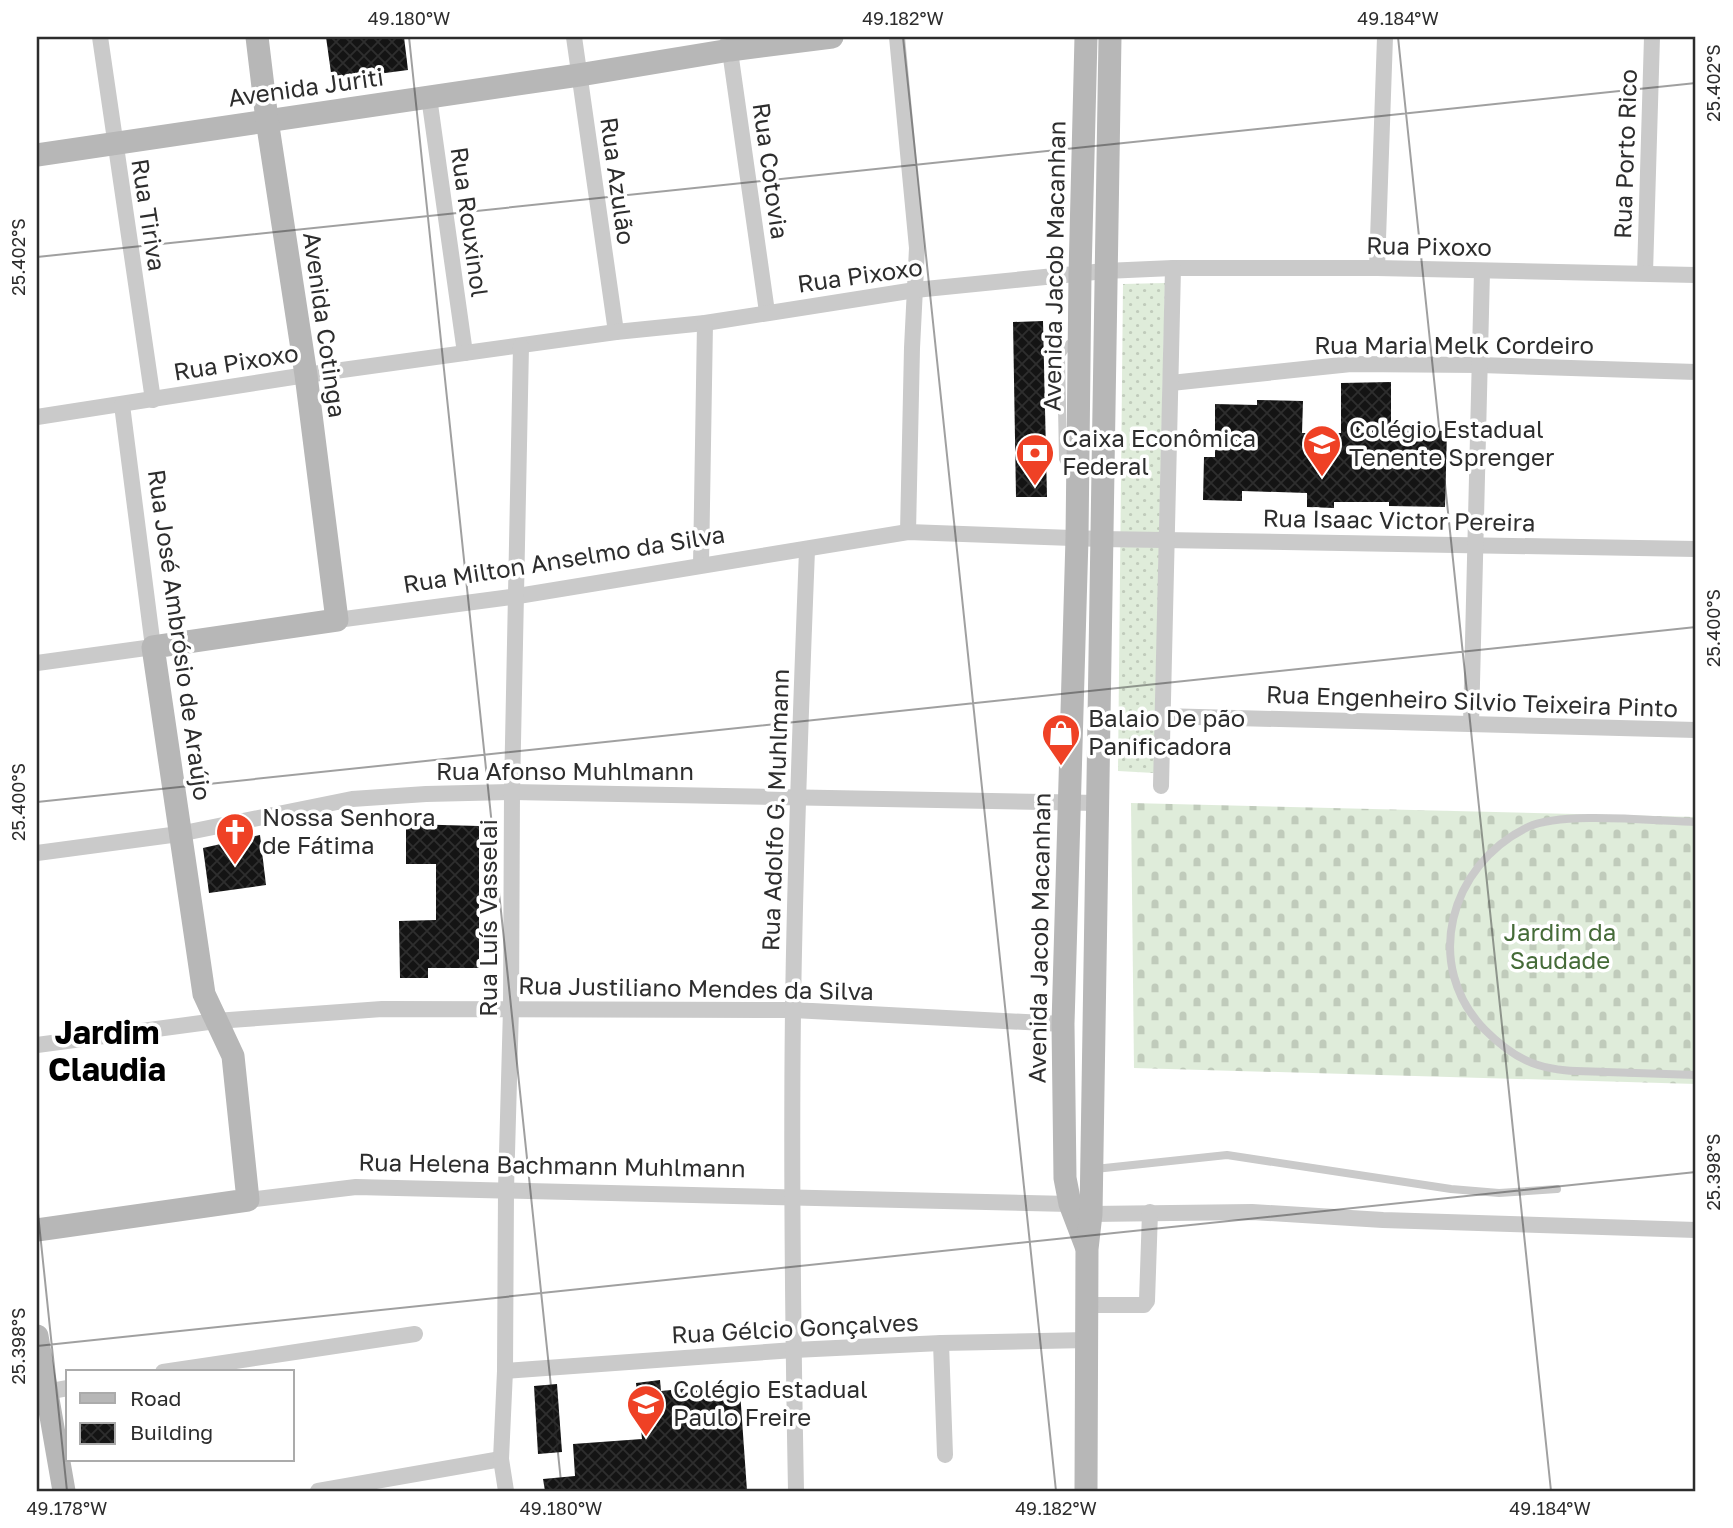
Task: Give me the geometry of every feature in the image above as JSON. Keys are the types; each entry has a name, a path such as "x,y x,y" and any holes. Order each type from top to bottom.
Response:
{"main road":[{"name":"Avenida Cotinga","path":"257,37 306,375 337,620"},
{"name":"Avenida Juriti","path":"37,155 579,75 729,43 832,37"},
{"name":"Avenida Jacob Macanhan","path":"1086,37 1077,538 1063,1024 1064,1161 1070,1205 1087,1249"},
{"name":"Avenida Jacob Macanhan","path":"1086,1491 1087,1249 1092,1175 1110,37"},
{"name":"Rua Milton Anselmo da Silva","path":"153,647 337,620"},
{"name":"Rua José Ambrósio de Araújo","path":"153,647 204,994 233,1056 248,1200"},
{"path":"1070,1205 1092,1175"},
{"name":"Rua Helena Bachmann Muhlmann","path":"37,1230 248,1200"},
{"path":"37,1336 51,1391 64,1491"}],"street":[{"name":"Rua Tiriva","path":"100,37 153,400"},
{"name":"Rua Azulão","path":"574,37 615,332"},
{"path":"897,37 917,248 908,533"},
{"path":"1377,268 1385,37"},
{"name":"Rua Porto Rico","path":"1645,273 1652,37"},
{"name":"Rua Cotovia","path":"729,43 767,312"},
{"name":"Rua Rouxinol","path":"429,97 465,353"},
{"path":"1161,786 1173,268"},
{"name":"Rua Pixoxo","path":"37,417 306,375 615,332 705,323 915,290 1105,271 1173,268 1377,268 1696,275"},
{"path":"1471,724 1482,271"},
{"path":"701,565 705,323"},
{"name":"Rua Luís Vasselai","path":"506,1491 502,1459 521,346"},
{"name":"Rua Maria Melk Cordeiro","path":"1171,383 1351,364 1696,372"},
{"name":"Rua José Ambrósio de Araújo","path":"122,405 153,647"},
{"name":"Rua Milton Anselmo da Silva","path":"337,620 518,596 908,533 1101,539"},
{"name":"Rua Isaac Victor Pereira","path":"1101,539 1696,549"},
{"name":"Rua Adolfo G. Muhlmann","path":"796,1491 792,1198 793,1010 797,797 807,550"},
{"name":"Rua Milton Anselmo da Silva","path":"37,663 153,647"},
{"name":"Rua Engenheiro Silvio Teixeira Pinto","path":"1162,716 1696,730"},
{"name":"Rua Afonso Muhlmann","path":"37,853 179,834 352,799 426,794 512,792 1098,803"},
{"name":"Rua Justiliano Mendes da Silva","path":"37,1045 216,1021 382,1009 793,1010 1063,1024"},
{"name":"Rua Helena Bachmann Muhlmann","path":"248,1200 355,1187 1070,1205"},
{"path":"1087,1305 1144,1305 1147,1301 1150,1212"},
{"path":"1091,1214 1252,1212 1383,1220 1696,1230"},
{"path":"177,1370 415,1335"},
{"name":"Rua Gélcio Gonçalves","path":"505,1371 794,1350 1088,1340"},
{"path":"941,1343 946,1455"},
{"path":"318,1491 502,1459"}],"lane":[{"path":"1696,822 1559,819 1528,827 1486,855 1464,886 1451,923 1450,954 1458,991 1473,1018 1500,1045 1536,1065 1562,1070 1696,1075"},
{"path":"1092,1175 1227,1155 1451,1189 1499,1193 1557,1189"}],"green space":[{"path":"1165,283 1154,773 1118,771 1123,284"},
{"name":"Jardim da Saudade","path":"1131,803 1696,817 1696,1084 1134,1068"}],"building":[{"path":"326,37 404,37 408,70 332,80"},
{"path":"1043,321 1047,497 1016,497 1013,322"},
{"name":"Colégio Estadual Tenente Sprenger","path":"1391,382 1391,430 1447,431 1445,507 1389,506 1389,502 1334,502 1334,508 1307,507 1307,493 1242,491 1242,501 1203,500 1204,457 1215,457 1215,404 1257,405 1257,400 1303,401 1302,433 1341,433 1341,383"},
{"path":"406,824 479,826 479,968 428,968 428,978 400,978 399,921 436,920 436,864 406,864"},
{"name":"Nossa Senhora de Fátima","path":"260,835 266,885 209,893 203,848"},
{"path":"660,1380 661,1391 701,1387 702,1395 740,1391 747,1491 545,1491 543,1479 575,1476 573,1444 642,1439 636,1383"},
{"path":"557,1384 562,1452 538,1454 534,1386"}],"place":[{"name":"Colégio Estadual Tenente Sprenger","path":"1322,478"},
{"name":"Caixa Econômica Federal","path":"1035,487"},
{"name":"Balaio De pão Panificadora","path":"1061,767"},
{"name":"Nossa Senhora de Fátima","path":"235,866"},
{"name":"Colégio Estadual Paulo Freire","path":"646,1438"}],"district":[{"name":"Jardim Claudia","path":"107,1052"}]}
